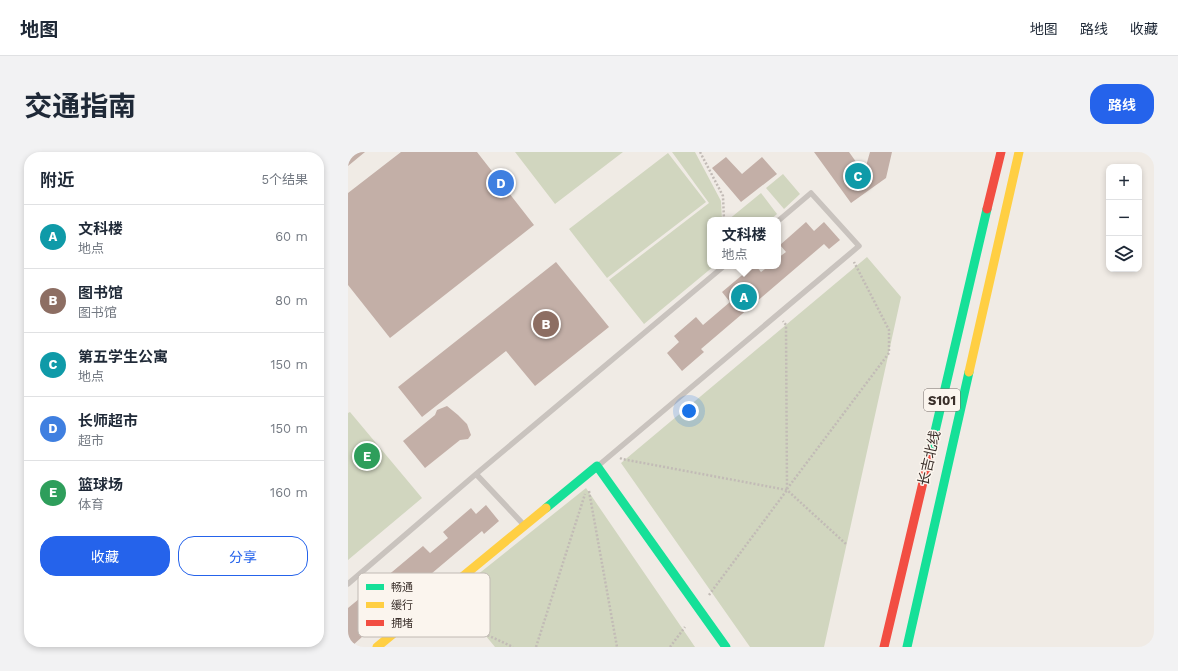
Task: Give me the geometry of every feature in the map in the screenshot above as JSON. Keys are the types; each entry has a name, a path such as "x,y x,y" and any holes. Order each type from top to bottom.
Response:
{"main road":[{"name":"长吉北线","path":"884,647 1001,152"},
{"name":"长吉北线","path":"907,647 1019,152"},
{"path":"468,573 597,466 726,647"},
{"path":"377,647 389,637"}],"lane":[{"path":"597,466 859,246 811,193 781,218"},
{"path":"361,573 476,474 720,269"},
{"path":"476,474 525,526"},
{"path":"348,584 358,575"}],"path":[{"path":"700,152 723,196 724,217"},
{"path":"709,594 889,353 888,330 850,255"},
{"path":"778,315 786,325 787,490"},
{"path":"614,452 622,459 787,490 846,544"},
{"path":"536,647 588,486 617,647"},
{"path":"670,647 686,627"},
{"path":"490,636 514,647"}],"green space":[{"path":"515,152 623,152 555,204"},
{"path":"672,152 695,152 721,201 722,217 707,217 707,269 710,269 644,324 609,280 709,203"},
{"path":"668,153 706,202 607,278 569,229"},
{"path":"783,174 800,194 784,209 766,188"},
{"path":"761,193 777,214 774,217 732,217"},
{"path":"867,257 901,297 824,647 750,647 621,463"},
{"path":"350,412 422,498 348,560 348,413"},
{"path":"586,488 695,647 495,647 487,637 490,637 490,573 480,573"}],"building":[{"path":"348,152 365,152 348,166"},
{"path":"401,152 477,152 534,225 390,338 348,285 348,193"},
{"path":"814,152 849,152 864,173 870,152 892,152 886,178 851,203"},
{"path":"726,157 742,174 762,157 777,174 741,202 712,168"},
{"path":"806,222 814,231 824,222 840,240 829,249 824,244 701,349 704,352 682,371 667,353 679,342 674,336 696,317 703,325 730,302 722,292 749,269 758,269 761,272 765,269 781,269 781,256 786,252 781,244"},
{"path":"556,262 609,327 535,386 506,351 422,417 398,387"},
{"path":"447,406 467,424 471,435 468,439 460,440 425,468 403,441 435,415 437,410"},
{"path":"486,505 499,521 484,534 482,531 432,573 391,573 423,546 430,553 448,538 443,532 471,508 476,514"},
{"path":"358,600 358,637 362,637 351,647 348,647 348,608"}],"traffic: fast":[{"path":"929,457 987,209"},
{"path":"907,647 969,372"},
{"path":"546,508 597,466 726,647"}],"traffic: slow":[{"path":"969,372 1019,152"},
{"path":"467,573 546,508"},
{"path":"377,647 389,637"}],"traffic: jam":[{"path":"987,209 1001,152"},
{"path":"884,647 929,457"}],"place":[{"name":"第五学生公寓","path":"858,176"},
{"name":"长师超市","path":"501,183"},
{"name":"文科楼","path":"744,297"},
{"name":"图书馆","path":"546,324"},
{"name":"篮球场","path":"367,456"}]}
